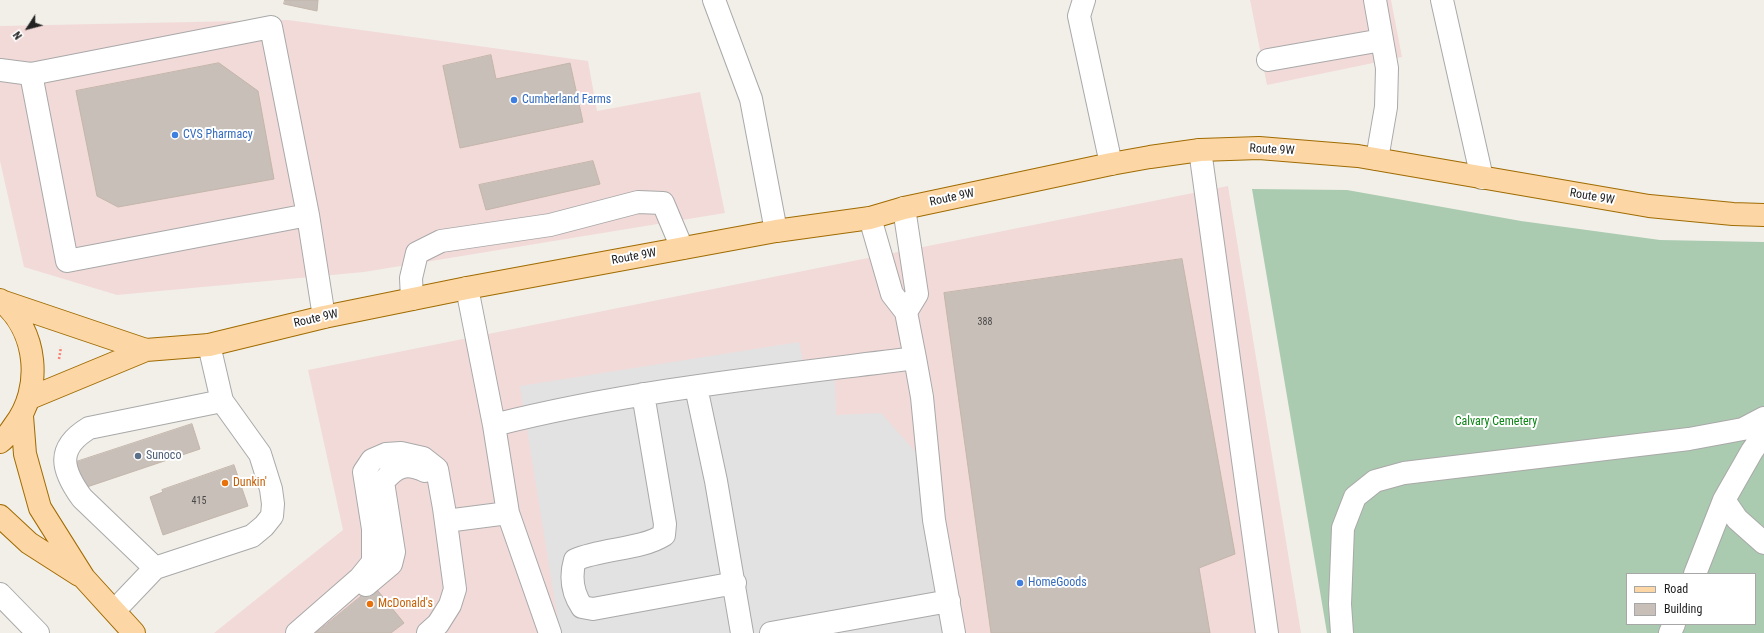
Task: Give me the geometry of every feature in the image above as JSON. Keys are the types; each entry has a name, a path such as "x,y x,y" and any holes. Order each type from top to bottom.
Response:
{"main road":[{"name":"Route 9W","path":"26,407 146,350 209,345 324,317 467,288 776,231 870,218 904,208 1111,164 1150,156 1200,150 1259,148 1358,156 1649,206 1733,214 1764,215"},
{"name":"Route 9W","path":"2,301 146,350"},
{"path":"2,301 20,323 30,346 34,372 26,407 25,454 40,508 84,578 115,610 134,633"},
{"path":"0,442 5,438 26,407"},
{"path":"0,516 29,543 84,578"}],"lane":[{"path":"714,0 751,99 776,231"},
{"path":"1084,0 1079,16 1111,164"},
{"path":"1375,0 1387,68 1386,107 1377,159"},
{"path":"1442,0 1482,178"},
{"path":"0,70 31,74 271,28 308,215 324,317"},
{"path":"1268,60 1382,40"},
{"path":"31,74 67,261 308,215"},
{"path":"1200,150 1267,633"},
{"path":"412,299 411,278 418,254 441,241 550,225 638,202 663,203 682,248"},
{"path":"904,208 917,294 906,312"},
{"path":"870,218 892,294 906,312 922,398 934,520 954,633"},
{"path":"467,288 494,425 508,513 550,633"},
{"path":"115,610 155,568 252,536 264,526 272,516 273,504 271,489 260,454 222,401 209,345"},
{"path":"494,425 531,416 643,394 915,358"},
{"path":"696,387 716,481 735,583 742,633"},
{"path":"643,394 665,524 664,535 654,541 589,554 575,560 571,572 574,595 582,607 593,609 735,583"},
{"path":"155,568 82,498 73,486 66,472 64,458 68,446 77,435 89,428 222,401"},
{"path":"1342,633 1340,604 1343,528 1355,497 1375,481 1404,473 1689,439 1743,429 1764,418"},
{"path":"1695,573 1724,500 1752,451 1764,434"},
{"path":"297,633 360,578 373,562 373,529 364,472 372,460 386,454 401,453 423,458 437,470 446,520 455,589 450,605 438,624 428,633"},
{"path":"310,633 391,564 394,552 383,482 390,473 401,466 414,466 427,472 442,494"},
{"path":"1724,500 1737,519 1764,543"},
{"path":"446,520 508,513"},
{"path":"0,594 38,633"},
{"path":"771,633 949,601"}],"shaded area":[{"path":"1250,0 1391,0 1402,57 1267,85"},
{"path":"288,20 588,61 597,111 700,92 725,213 364,272 117,295 24,267 0,161 0,26"},
{"path":"1228,186 1301,633 214,633 343,530 308,370"},
{"path":"799,342 804,367 834,362 836,415 881,413 921,458 947,633 560,633 520,386"}],"green space":[{"name":"Calvary Cemetery","path":"1252,189 1347,190 1521,221 1660,240 1764,242 1764,633 1327,633"}],"building":[{"path":"285,0 318,0 317,11 284,4"},
{"name":"Cumberland Farms","path":"491,55 496,79 570,63 583,122 460,148 443,66"},
{"name":"CVS Pharmacy","path":"219,63 258,91 274,179 118,207 97,196 76,91"},
{"path":"593,161 600,184 486,210 479,185"},
{"path":"1182,259 1235,554 1199,568 1210,633 991,633 944,293"},
{"name":"Sunoco","path":"192,424 200,449 84,488 76,462"},
{"path":"234,465 248,506 163,535 150,497 163,492 162,490"},
{"name":"McDonald's","path":"374,586 404,623 391,633 316,633"}],"place":[{"name":"Cumberland Farms","path":"514,100"},
{"name":"CVS Pharmacy","path":"175,135"},
{"name":"Sunoco","path":"138,456"},
{"name":"Dunkin'","path":"225,483"},
{"name":"HomeGoods","path":"1020,583"},
{"name":"McDonald's","path":"370,604"}]}
